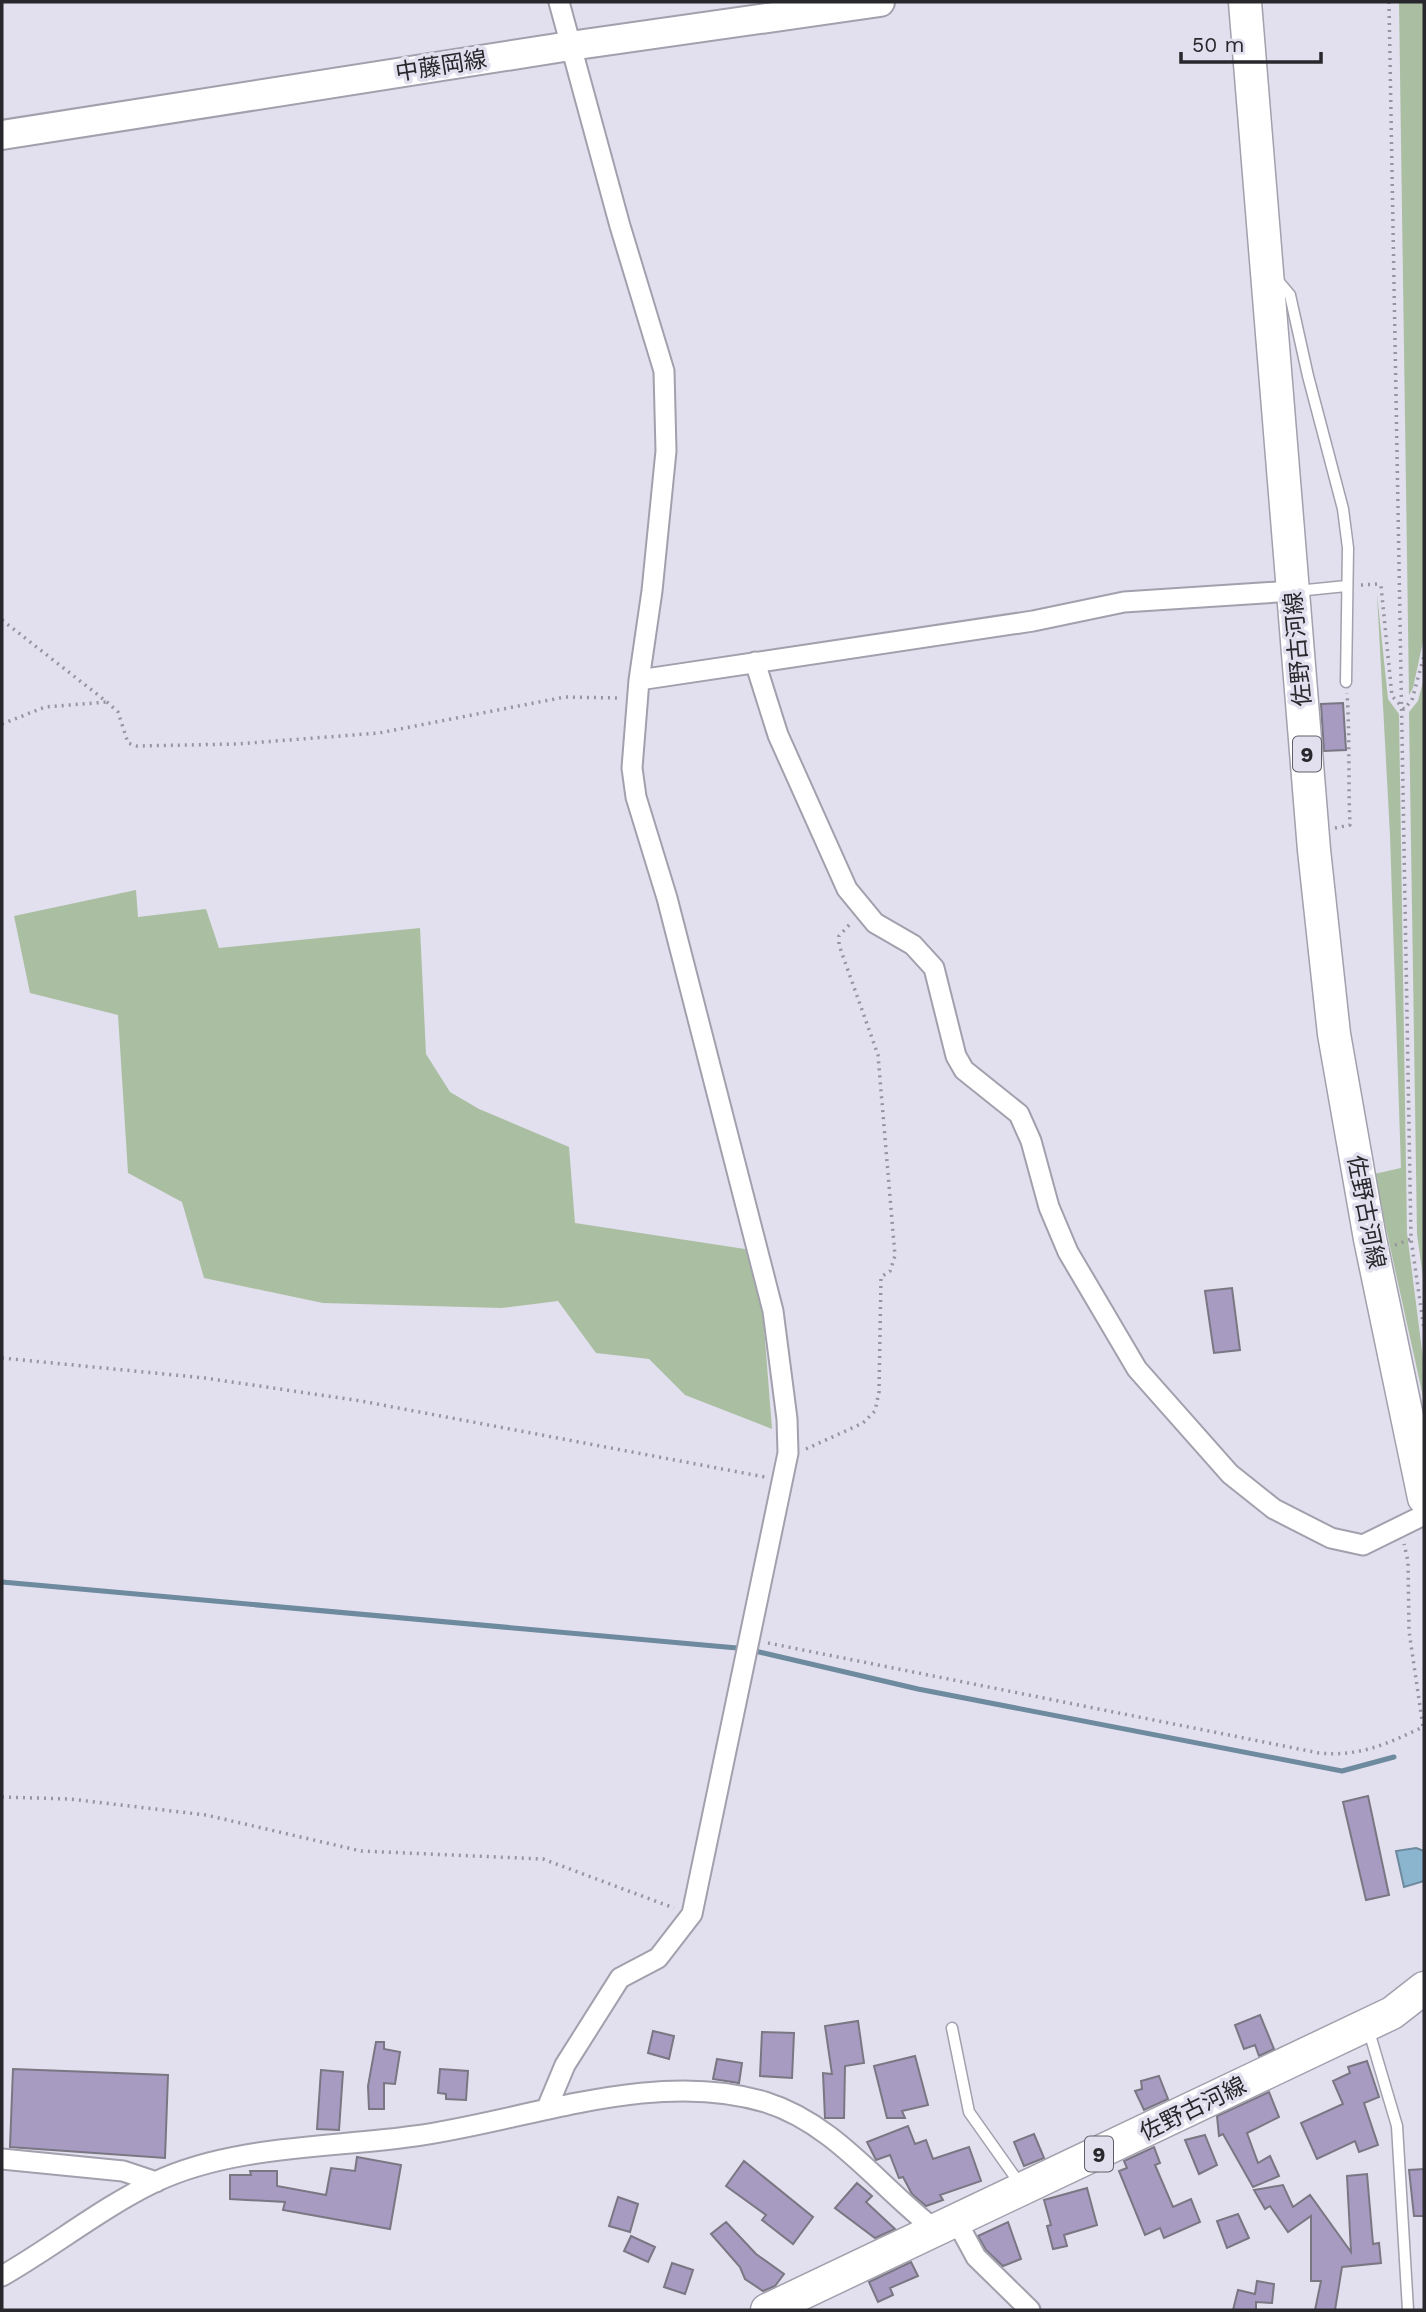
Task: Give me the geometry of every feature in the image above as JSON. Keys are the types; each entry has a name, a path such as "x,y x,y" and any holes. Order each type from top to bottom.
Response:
{"main road":[{"name":"中藤岡線","path":"2,135 570,46 880,2"},
{"name":"佐野古河線","path":"1245,2 1314,850 1334,1034 1370,1239 1424,1498"},
{"name":"佐野古河線","path":"772,2309 1392,2013 1424,1988"}],"street":[{"path":"547,2108 565,2065 620,1978 658,1958 692,1914 785,1480 788,1452 788,1419 773,1311 667,898 636,797 632,768 638,690 652,591 666,451 664,371 559,2"},
{"path":"638,690 755,662 997,627 1124,602 1293,592"},
{"path":"755,662 778,735 847,889 864,913 875,923 913,945 934,968 956,1056 964,1070 1018,1114 1031,1141 1049,1207 1068,1252 1119,1340 1168,1406 1230,1474 1274,1509 1331,1538 1353,1545 1370,1544 1424,1515"},
{"path":"2,2276 156,2182 255,2154 415,2136 547,2108 629,2096 703,2092 765,2102 813,2124 947,2227 1030,2310"},
{"path":"2,2159 123,2171 156,2182"}],"lane":[{"path":"1267,272 1285,285 1290,295 1308,376 1335,470 1347,532 1346,682"},
{"path":"1293,592 1346,586"},
{"path":"1367,2025 1397,2126 1408,2310"},
{"path":"952,2028 970,2112 1024,2190"}],"path":[{"path":"1389,2 1404,709 1411,1239 1424,1329"},
{"path":"1346,586 1381,586 1392,696 1404,709"},
{"path":"2,620 118,712 128,743 136,746 237,744 379,733 565,697 638,690"},
{"path":"1404,709 1412,700 1424,656"},
{"path":"1325,829 1350,825 1347,765 1351,749 1346,682"},
{"path":"2,724 45,707 107,702"},
{"path":"788,1452 812,1448 863,1423 875,1411 879,1392 881,1278 890,1270 895,1256 883,1091 875,1042 839,945 839,936 845,928 864,913"},
{"path":"1387,1248 1411,1239"},
{"path":"2,1358 205,1378 361,1401 785,1480"},
{"path":"750,1639 1319,1753 1343,1756 1368,1752 1424,1730 1409,1631 1408,1560 1398,1529"},
{"path":"2,1797 70,1799 206,1815 361,1851 543,1859 692,1914"}],"green space":[{"path":"1399,2 1424,2 1424,637 1413,688 1409,695"},
{"path":"1377,594 1388,699 1399,714 1407,1233 1424,1366 1424,1401 1374,1174 1401,1168 1390,835"},
{"path":"1424,678 1424,1285 1417,1234 1409,712 1418,701"},
{"path":"136,890 138,917 206,909 219,948 420,928 426,1054 450,1092 479,1109 569,1147 575,1223 758,1251 772,1429 685,1395 649,1359 596,1353 558,1301 501,1308 323,1303 204,1278 182,1202 128,1173 118,1015 30,993 14,916"}],"water":[{"path":"1416,1848 1424,1851 1424,1881 1404,1887 1396,1851"}],"building":[{"path":"1343,703 1346,750 1324,751 1321,704"},
{"path":"1232,1288 1240,1350 1214,1353 1205,1291"},
{"path":"1368,1796 1389,1895 1366,1900 1343,1802"},
{"path":"1260,2015 1274,2049 1259,2056 1255,2045 1244,2049 1235,2025"},
{"path":"858,2021 864,2063 845,2066 844,2118 825,2118 823,2073 832,2074 825,2026"},
{"path":"653,2031 674,2036 669,2059 648,2053"},
{"path":"762,2032 794,2033 792,2078 760,2076"},
{"path":"376,2042 384,2042 384,2049 400,2052 395,2084 384,2083 384,2109 369,2109 368,2086"},
{"path":"915,2056 928,2105 902,2111 905,2118 887,2118 874,2066"},
{"path":"717,2059 742,2063 739,2083 713,2079"},
{"path":"1367,2061 1379,2097 1364,2103 1378,2145 1359,2152 1355,2141 1317,2159 1301,2123 1343,2104 1333,2081 1350,2073 1348,2067"},
{"path":"13,2069 168,2075 165,2158 10,2147"},
{"path":"440,2069 468,2071 466,2100 446,2099 446,2094 438,2093"},
{"path":"321,2070 343,2072 339,2130 317,2129"},
{"path":"1159,2076 1168,2099 1144,2110 1135,2091 1142,2089 1141,2081"},
{"path":"1269,2092 1279,2117 1247,2133 1258,2163 1270,2156 1279,2176 1253,2187 1223,2134 1219,2136 1217,2116"},
{"path":"908,2126 915,2144 926,2140 933,2159 969,2147 981,2181 940,2195 943,2200 926,2206 912,2194 903,2177 899,2178 890,2155 876,2160 867,2142"},
{"path":"1034,2134 1044,2158 1024,2166 1014,2142"},
{"path":"1205,2135 1217,2165 1199,2174 1185,2140"},
{"path":"1154,2147 1160,2163 1155,2165 1173,2207 1191,2199 1200,2222 1164,2238 1160,2228 1145,2235 1119,2171 1127,2168 1124,2161"},
{"path":"357,2157 401,2165 390,2229 283,2210 285,2202 230,2199 230,2175 251,2175 250,2171 277,2171 277,2186 326,2195 331,2168 355,2171"},
{"path":"744,2161 813,2217 793,2244 762,2220 766,2215 726,2186"},
{"path":"1424,2169 1424,2216 1414,2216 1409,2170"},
{"path":"1367,2174 1373,2244 1379,2243 1381,2263 1342,2267 1335,2310 1315,2310 1321,2281 1311,2281 1311,2216 1288,2232 1270,2206 1265,2209 1254,2190 1283,2185 1293,2207 1310,2195 1351,2252 1347,2176"},
{"path":"857,2183 872,2196 866,2202 895,2229 875,2238 835,2208"},
{"path":"1087,2188 1097,2225 1064,2235 1067,2246 1053,2249 1047,2226 1051,2225 1044,2200"},
{"path":"618,2197 638,2204 630,2232 609,2226"},
{"path":"1238,2214 1249,2238 1227,2248 1217,2221"},
{"path":"726,2222 756,2254 784,2274 775,2286 763,2291 745,2279 740,2267 711,2234"},
{"path":"1008,2222 1021,2259 1003,2266 986,2250 978,2236"},
{"path":"631,2236 655,2247 648,2262 624,2251"},
{"path":"911,2262 918,2276 890,2288 893,2295 878,2302 869,2282"},
{"path":"672,2263 693,2270 685,2294 664,2287"},
{"path":"1257,2281 1274,2284 1272,2303 1256,2302 1256,2310 1233,2310 1238,2290 1255,2294"}],"waterway":[{"path":"2,1582 737,1648"},
{"path":"755,1651 918,1689 1342,1771 1394,1757"}]}
